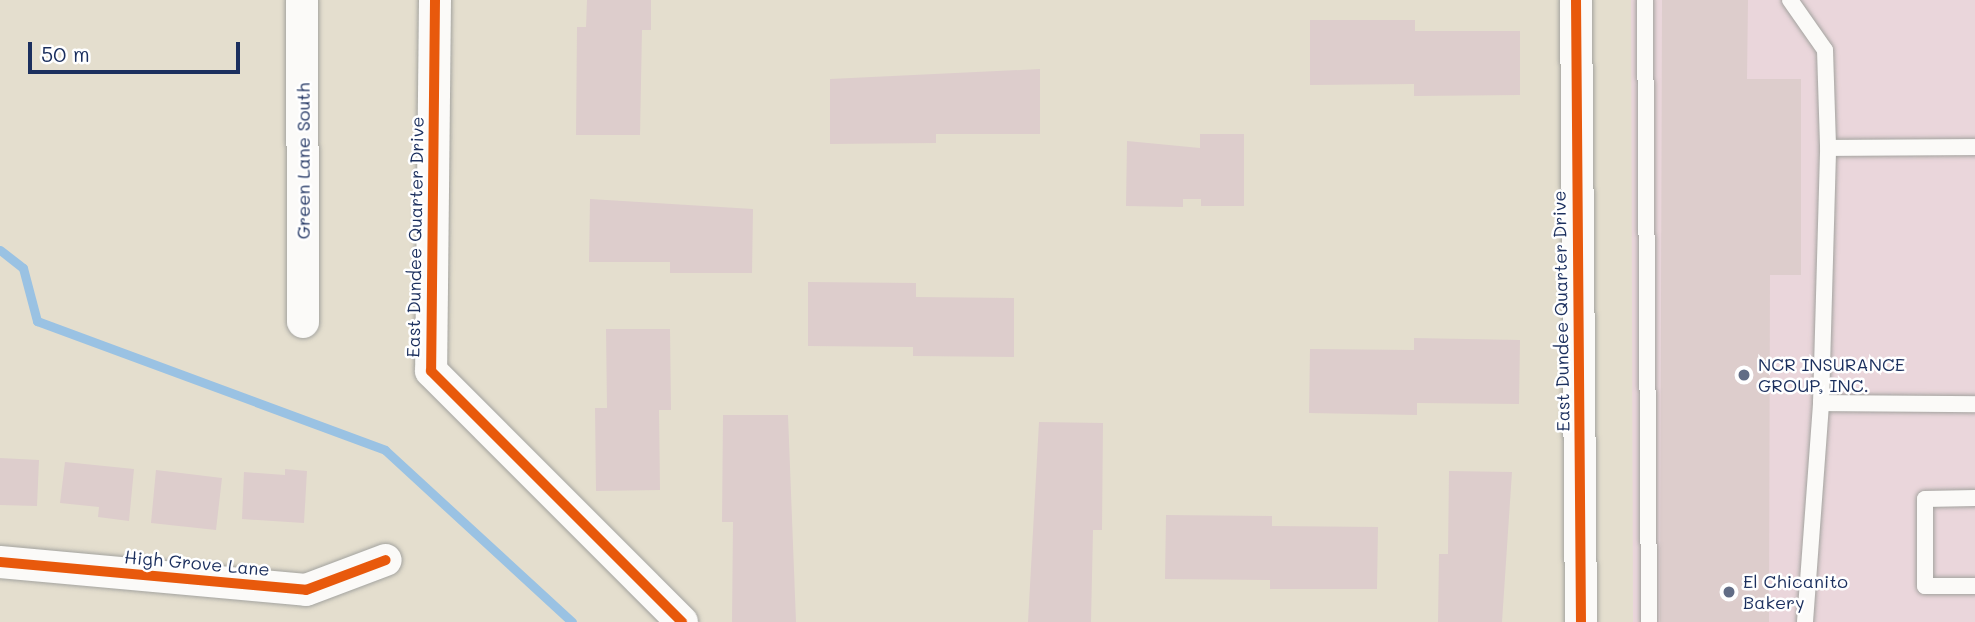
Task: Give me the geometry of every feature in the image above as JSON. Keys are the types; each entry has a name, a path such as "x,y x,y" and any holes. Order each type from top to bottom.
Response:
{"street":[{"name":"Green Lane South","path":"302,0 303,322"},
{"name":"East Dundee Quarter Drive","path":"435,0 431,371 682,622"},
{"name":"East Dundee Quarter Drive","path":"1576,0 1581,622"},
{"name":"High Grove Lane","path":"0,562 306,590 386,560"}],"lane":[{"path":"1645,0 1649,622"},
{"path":"1790,0 1825,50 1828,148 1821,402 1805,622"},
{"path":"1828,148 1975,147"},
{"path":"1821,402 1975,404"},
{"path":"1975,498 1925,499 1925,586 1975,586"}],"shaded area":[{"path":"1631,0 1975,0 1975,622 1633,622"}],"building":[{"path":"587,0 651,0 651,30 642,30 640,135 576,135 577,27 586,27"},
{"path":"1662,0 1748,0 1747,79 1801,79 1801,275 1770,275 1769,622 1660,622"},
{"path":"1310,20 1415,20 1415,31 1520,31 1520,95 1414,96 1414,84 1310,85"},
{"path":"1040,69 1040,134 936,134 936,143 830,144 830,79"},
{"path":"1200,134 1244,134 1244,206 1201,206 1201,199 1183,199 1183,207 1126,206 1127,141 1200,148"},
{"path":"590,199 753,209 752,273 670,273 670,262 589,262"},
{"path":"808,282 916,283 916,297 1014,298 1014,357 913,356 913,347 808,346"},
{"path":"606,329 670,329 671,410 659,410 660,490 596,491 595,408 607,408"},
{"path":"1414,338 1520,340 1519,404 1417,403 1417,415 1309,413 1310,349 1414,350"},
{"path":"723,415 788,415 796,622 732,622 733,522 722,522"},
{"path":"1039,422 1103,423 1102,530 1093,530 1091,622 1028,622"},
{"path":"0,458 39,460 37,506 0,505"},
{"path":"65,462 134,469 129,521 98,517 99,507 60,503"},
{"path":"285,469 307,471 304,523 242,519 244,472 285,475"},
{"path":"156,470 222,478 216,530 151,523"},
{"path":"1449,471 1512,472 1502,622 1438,622 1439,554 1448,554"},
{"path":"1166,515 1272,516 1272,526 1378,527 1377,589 1270,589 1270,580 1165,579"}],"waterway":[{"path":"0,250 23,268 37,321 385,450 572,622"}],"cycle path":[{"path":"435,0 431,371 682,622"},
{"path":"1576,0 1581,622"},
{"path":"0,562 306,590 386,560"}],"place":[{"name":"NCR INSURANCE GROUP, INC.","path":"1744,375"},
{"name":"El Chicanito Bakery","path":"1729,592"}]}
